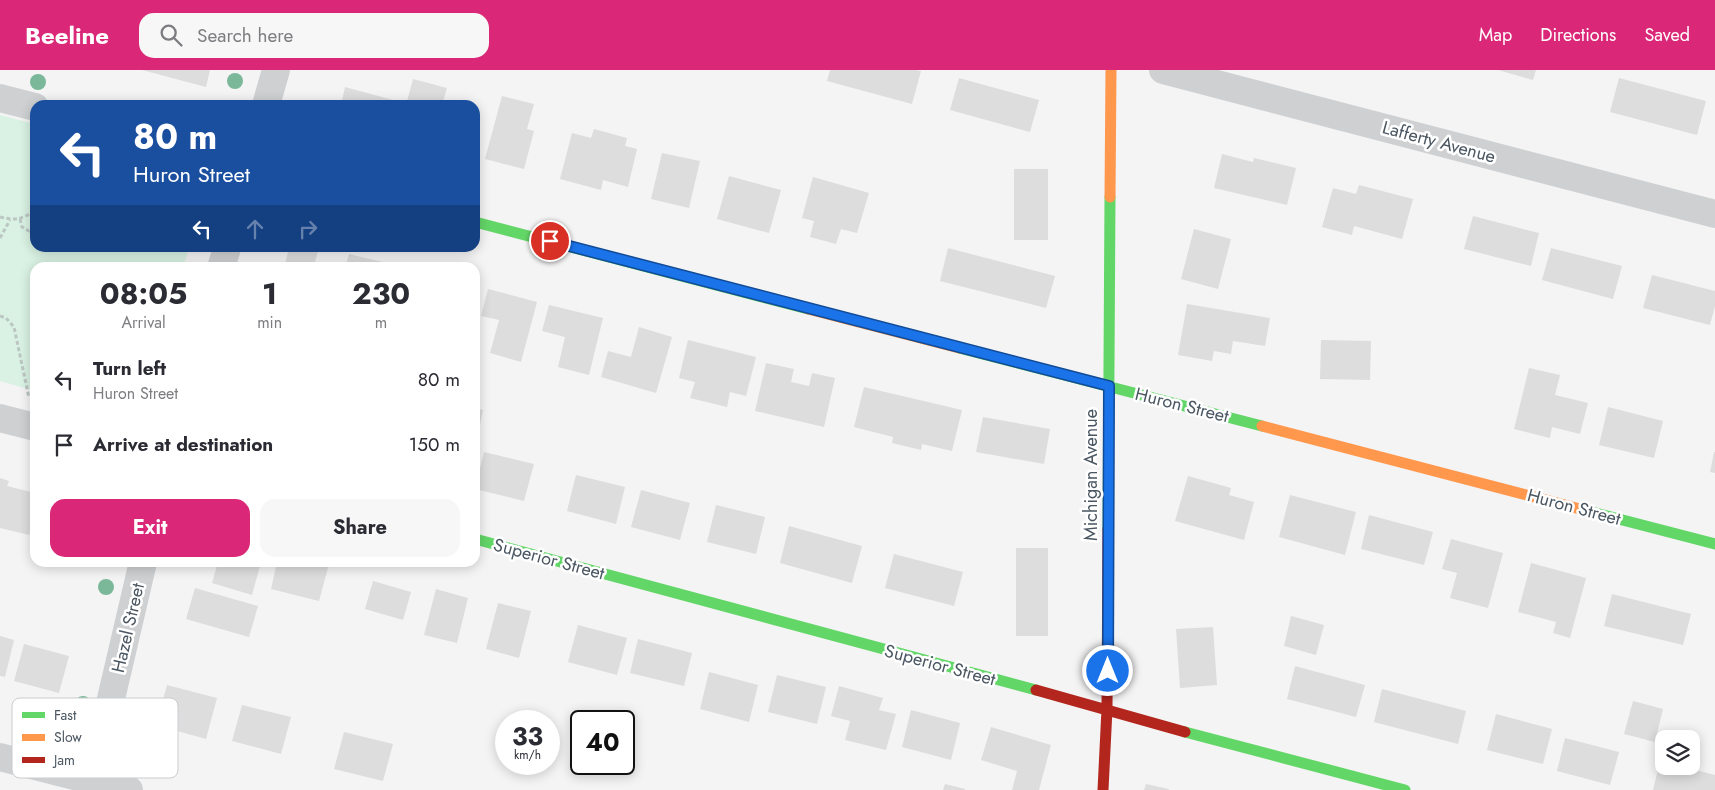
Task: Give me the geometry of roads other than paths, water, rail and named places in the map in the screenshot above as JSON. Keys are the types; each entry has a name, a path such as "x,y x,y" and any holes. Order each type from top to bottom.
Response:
{"street":[{"path":"267,100 276,70"},
{"name":"Michigan Avenue","path":"1103,790 1107,709 1111,70"},
{"name":"Lafferty Avenue","path":"1163,70 1715,214"},
{"path":"0,98 30,106"},
{"name":"Huron Street","path":"480,223 1715,544"},
{"path":"0,418 30,414"},
{"name":"Superior Street","path":"480,539 1107,709 1145,722 1405,790"},
{"name":"Hazel Street","path":"111,698 142,567"},
{"path":"84,778 129,790"}]}
